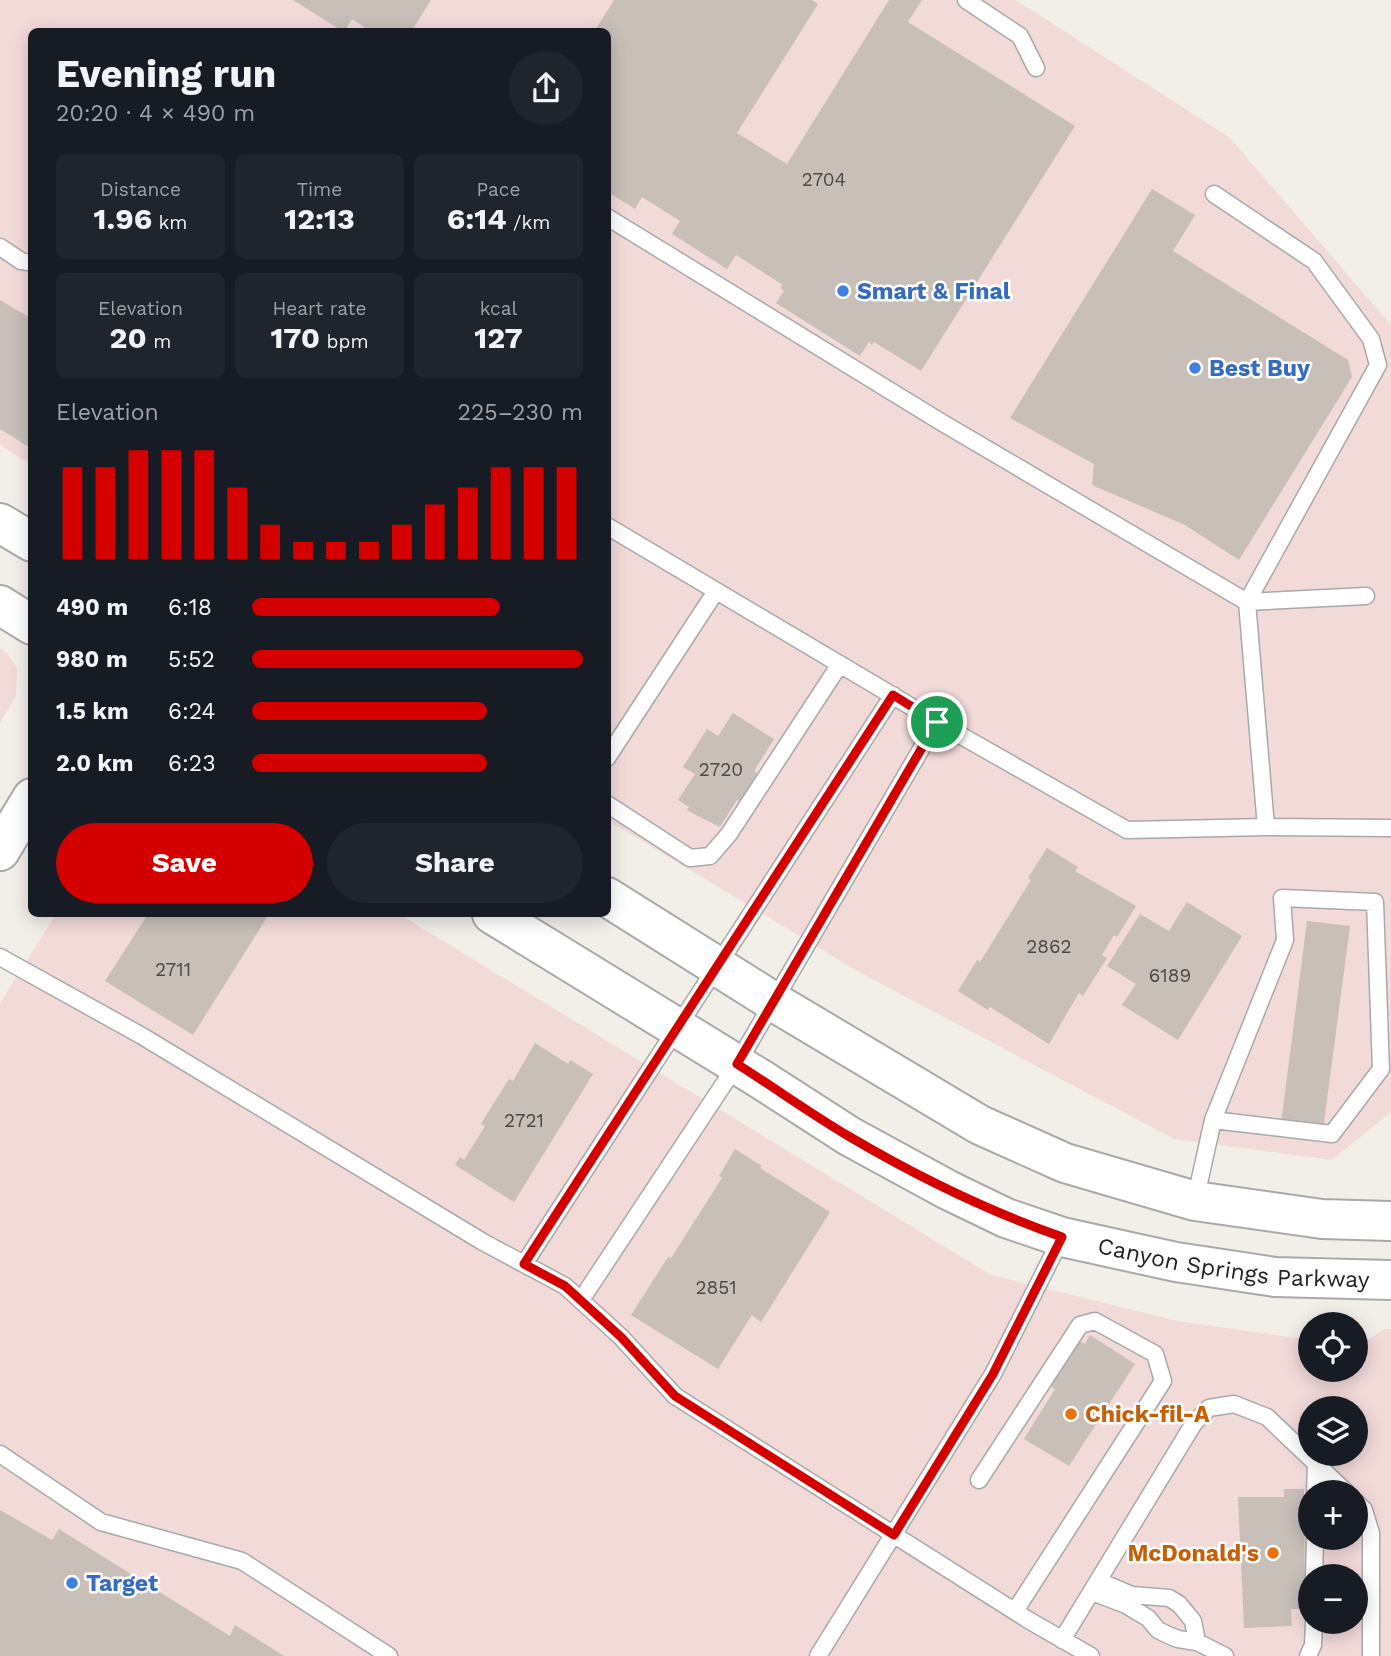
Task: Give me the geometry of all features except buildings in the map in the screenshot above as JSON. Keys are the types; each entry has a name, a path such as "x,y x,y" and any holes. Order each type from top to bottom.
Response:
{"street":[{"path":"0,523 28,540"},
{"path":"0,605 28,622"},
{"path":"0,851 28,805"},
{"path":"611,900 774,1002 980,1125 1065,1163 1195,1201 1322,1219 1391,1221"},
{"name":"Canyon Springs Parkway","path":"497,917 849,1136 1006,1218 1062,1237 1176,1262 1275,1277 1391,1280"}],"lane":[{"path":"966,0 1020,36 1036,68"},
{"path":"1214,194 1314,261 1371,339 1378,365 1247,602 1266,827"},
{"path":"611,219 941,422 1247,602 1366,596"},
{"path":"0,247 21,261 28,262"},
{"path":"611,528 937,722 1127,830 1391,828"},
{"path":"611,752 716,591"},
{"path":"611,807 690,859 710,856 729,834 840,664"},
{"path":"524,1264 893,695"},
{"path":"581,1300 737,1064 937,722"},
{"path":"1195,1201 1213,1120 1285,940 1282,898 1375,902 1384,928 1381,1069 1332,1134 1213,1120"},
{"path":"0,957 142,1036 483,1242 565,1286 621,1337 675,1396 1015,1611 1091,1656"},
{"path":"818,1656 993,1374 1062,1237"},
{"path":"979,1480 1080,1325 1095,1321 1155,1354 1163,1381 1015,1611"},
{"path":"1062,1640 1194,1423 1209,1408 1234,1404 1267,1417 1298,1446"},
{"path":"0,1454 101,1522 242,1562 389,1656"},
{"path":"1319,1466 1334,1480"},
{"path":"1368,1524 1371,1534 1371,1656"},
{"path":"1095,1586 1132,1595 1169,1598 1179,1604 1193,1621 1197,1642"},
{"path":"1095,1586 1148,1618 1168,1635 1197,1642 1225,1656"},
{"path":"1308,1656 1313,1645 1313,1634"}],"shaded area":[{"path":"0,0 1016,0 1229,137 1391,325 1391,1112 1332,1160 1174,1139 859,972 611,822 611,28 28,28 28,463 0,445"},
{"path":"0,648 17,668 16,696 0,723"},
{"path":"54,917 404,917 991,1275 1178,1321 1298,1338 1298,1382 1368,1382 1368,1340 1384,1329 1391,1329 1391,1656 0,1656 0,1003"}],"place":[{"name":"Smart & Final","path":"843,291"},
{"name":"Best Buy","path":"1195,368"},
{"name":"Chick-fil-A","path":"1071,1414"},
{"name":"McDonald's","path":"1273,1553"},
{"name":"Target","path":"72,1583"}],"route":[{"path":"893,695 937,722 737,1064 849,1136 948,1190 1006,1218 1062,1237 993,1374 894,1535 675,1396 621,1337 565,1286 524,1264 893,695"}]}
